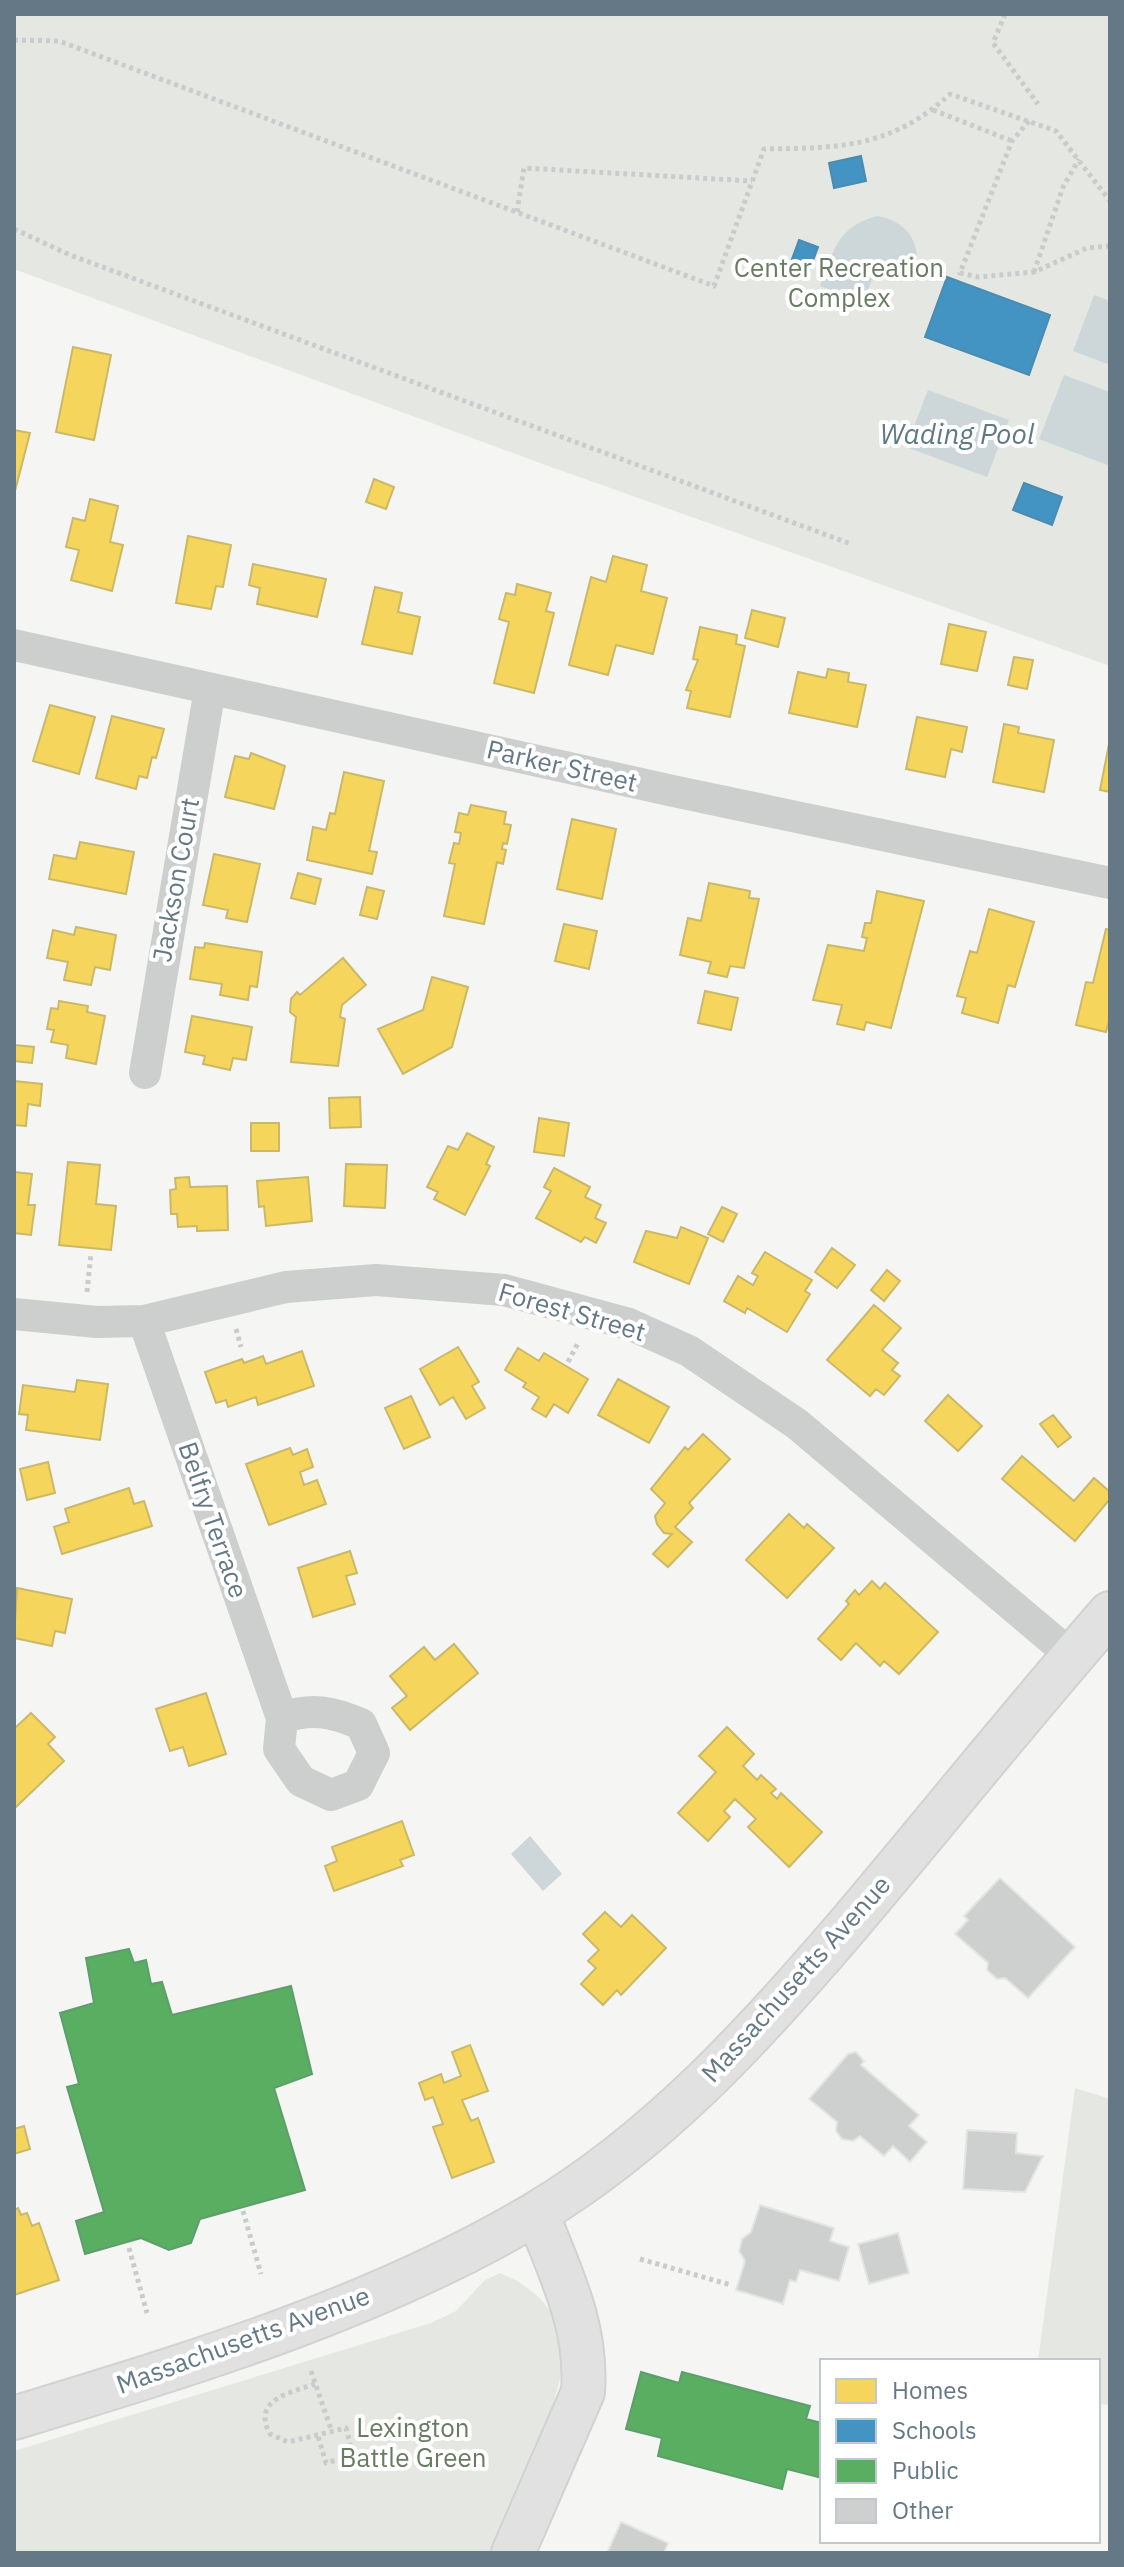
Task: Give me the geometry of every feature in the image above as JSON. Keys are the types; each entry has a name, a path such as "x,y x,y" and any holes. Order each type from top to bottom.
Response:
{"main road":[{"name":"Massachusetts Avenue","path":"14,2418 200,2358 369,2296 448,2262 537,2213 641,2138 749,2038 916,1846 1110,1613"},
{"path":"513,2553 583,2392 584,2374 576,2309 537,2213"}],"street":[{"name":"Parker Street","path":"14,645 673,791 1110,883"},
{"name":"Jackson Court","path":"145,1073 210,689"},
{"name":"Forest Street","path":"14,1314 104,1322 144,1321 286,1287 376,1280 504,1290 629,1324 689,1351 797,1424 1073,1657"},
{"name":"Belfry Terrace","path":"144,1321 282,1718"}],"path":[{"path":"1005,14 993,43 1038,104"},
{"path":"14,40 59,41 714,286 764,149 827,148 869,143 933,110 950,94 1056,131 1110,201"},
{"path":"933,110 1012,141"},
{"path":"1029,121 1012,141 960,273 978,277 1034,272 1087,248 1110,246"},
{"path":"1034,272 1063,187 1079,159"},
{"path":"517,212 524,168 752,181"},
{"path":"14,229 70,255 851,544"},
{"path":"87,1293 91,1253"},
{"path":"235,1324 241,1347"},
{"path":"568,1362 580,1339"},
{"path":"243,2211 261,2274"},
{"path":"129,2248 147,2313"},
{"path":"640,2259 731,2285"},
{"path":"311,2371 332,2432"},
{"path":"315,2384 277,2397 265,2418 270,2434 288,2442 346,2428 353,2455 326,2463 318,2436"}],"green space":[{"name":"Center Recreation Complex","path":"14,14 1110,14 1110,666 540,463 14,269"},
{"path":"1075,2088 1110,2099 1110,2405 1100,2404 1100,2359 1038,2359"},
{"name":"Lexington Battle Green","path":"500,2273 525,2286 545,2304 558,2327 563,2355 561,2374 546,2424 491,2553 14,2553 14,2451 431,2323 456,2311 485,2280"}],"water":[{"path":"877,216 899,224 912,239 917,259 913,282 877,267 863,302 820,286 834,251 845,234 863,221"},
{"path":"1094,295 1110,301 1110,365 1073,351"},
{"path":"1064,375 1110,392 1110,466 1039,439"},
{"name":"Wading Pool","path":"928,390 1009,420 987,477 906,447"},
{"path":"530,1836 562,1874 543,1891 511,1854"}],"building: Homes":[{"path":"73,347 111,355 94,440 56,432"},
{"path":"14,430 30,433 14,495"},
{"path":"374,479 394,487 386,509 366,502"},
{"path":"90,499 118,506 110,542 123,545 112,591 71,580 79,550 66,547 73,518 85,521"},
{"path":"188,536 231,545 223,587 216,586 211,609 176,603"},
{"path":"613,556 647,565 641,591 667,598 653,654 616,645 608,675 569,665 591,577 606,582"},
{"path":"253,564 326,579 317,617 257,604 260,588 249,585"},
{"path":"517,584 551,593 546,611 554,613 534,693 494,683 509,622 499,619 506,593 515,595"},
{"path":"375,587 402,593 398,612 420,617 412,654 362,644"},
{"path":"752,610 785,618 778,647 745,638"},
{"path":"949,624 986,632 977,671 941,664"},
{"path":"700,627 737,635 736,644 745,646 730,717 687,708 691,691 686,690 698,660 693,659"},
{"path":"1014,657 1033,660 1027,689 1008,685"},
{"path":"828,669 849,673 848,682 866,685 857,727 789,713 798,672 826,678"},
{"path":"50,705 95,717 79,774 33,761"},
{"path":"112,716 164,729 147,778 139,776 136,789 96,778"},
{"path":"917,717 967,727 962,752 951,749 945,777 906,769"},
{"path":"1004,724 1019,727 1018,733 1054,740 1044,792 993,782"},
{"path":"1110,744 1110,792 1100,790"},
{"path":"251,753 285,766 274,809 225,797 235,756 249,759"},
{"path":"344,772 384,781 369,851 377,852 372,874 307,860 313,827 326,830 330,813 335,814"},
{"path":"471,805 506,812 504,824 511,825 507,844 503,843 502,849 506,850 503,864 497,862 484,924 444,916 455,864 449,863 454,843 459,844 461,833 455,832 459,813 468,815"},
{"path":"572,819 616,829 602,899 557,889"},
{"path":"80,842 134,852 126,894 49,879 54,855 76,859"},
{"path":"214,854 260,864 247,922 226,918 228,910 203,905"},
{"path":"298,873 321,879 315,904 291,898"},
{"path":"709,883 750,891 749,898 759,899 744,968 730,966 727,977 708,973 711,962 680,955 688,918 701,921"},
{"path":"367,887 384,891 377,919 360,915"},
{"path":"877,891 924,901 891,1028 866,1022 864,1030 837,1024 842,1005 813,1000 828,945 864,951 867,938 862,937 865,923 871,923"},
{"path":"989,909 1034,922 1015,987 1008,985 998,1023 962,1013 966,998 957,996 970,951 977,953"},
{"path":"564,924 597,931 589,969 555,961"},
{"path":"76,927 116,935 110,970 95,967 91,985 64,980 68,962 47,958 53,930 74,935"},
{"path":"1106,929 1110,930 1110,1017 1106,1032 1076,1025 1086,982 1093,983"},
{"path":"205,943 262,952 257,987 250,986 248,1000 220,995 222,984 190,979 195,947 204,948"},
{"path":"343,958 366,985 342,1005 340,1017 345,1019 338,1066 291,1062 296,1017 290,1012 291,999 297,992 300,995"},
{"path":"432,977 468,987 452,1047 403,1074 378,1029 423,1010"},
{"path":"705,991 738,998 731,1030 698,1023"},
{"path":"59,1001 88,1006 87,1012 105,1016 96,1064 66,1058 68,1045 51,1042 54,1030 47,1029 51,1008 58,1009"},
{"path":"192,1016 252,1027 246,1060 233,1058 230,1070 203,1064 205,1056 185,1052"},
{"path":"14,1045 34,1047 32,1063 14,1061"},
{"path":"14,1081 42,1084 40,1106 28,1104 26,1126 14,1125"},
{"path":"360,1097 361,1127 330,1128 329,1098"},
{"path":"539,1118 569,1123 564,1156 534,1152"},
{"path":"251,1123 279,1123 279,1151 251,1151"},
{"path":"467,1133 494,1147 486,1164 490,1166 465,1215 434,1199 438,1192 427,1187 448,1146 458,1150"},
{"path":"68,1162 100,1165 96,1204 116,1206 111,1250 59,1245"},
{"path":"346,1164 387,1165 385,1208 344,1206"},
{"path":"554,1168 590,1187 585,1197 601,1205 595,1218 606,1223 596,1243 585,1237 581,1242 536,1218 551,1191 544,1187"},
{"path":"14,1172 32,1174 28,1205 35,1205 31,1235 14,1233"},
{"path":"189,1177 190,1187 227,1186 228,1230 197,1231 197,1226 178,1227 177,1214 171,1214 170,1190 176,1189 175,1178"},
{"path":"308,1177 312,1221 266,1226 264,1206 259,1207 257,1181"},
{"path":"722,1207 737,1214 723,1242 708,1234"},
{"path":"681,1227 708,1238 689,1284 634,1262 646,1231 677,1238"},
{"path":"832,1248 855,1265 837,1288 815,1272"},
{"path":"765,1252 812,1280 805,1291 810,1294 787,1332 747,1308 745,1313 724,1301 738,1276 753,1285 758,1276 752,1273"},
{"path":"887,1270 900,1281 884,1301 871,1290"},
{"path":"874,1305 901,1328 882,1350 898,1363 892,1370 900,1376 884,1395 876,1389 870,1396 827,1360"},
{"path":"458,1347 479,1382 472,1386 485,1408 466,1419 453,1397 440,1405 420,1369"},
{"path":"518,1348 539,1361 544,1353 588,1379 568,1413 554,1404 546,1417 532,1409 539,1397 523,1387 526,1383 505,1370"},
{"path":"302,1351 314,1386 258,1405 256,1397 228,1407 226,1400 216,1403 205,1372 242,1359 244,1363 263,1356 266,1364"},
{"path":"618,1379 669,1407 649,1443 598,1415"},
{"path":"77,1380 108,1384 100,1440 26,1430 28,1415 19,1414 23,1385 75,1392"},
{"path":"948,1395 982,1426 958,1451 925,1421"},
{"path":"411,1396 430,1437 404,1449 385,1408"},
{"path":"1053,1415 1071,1437 1058,1447 1040,1424"},
{"path":"703,1434 730,1459 689,1503 693,1508 675,1527 692,1542 668,1567 653,1554 672,1534 664,1533 657,1524 655,1516 665,1503 651,1489 685,1447 688,1450"},
{"path":"290,1448 293,1455 307,1449 313,1467 300,1472 304,1485 317,1480 326,1504 269,1525 246,1464"},
{"path":"1022,1456 1074,1501 1094,1478 1110,1492 1110,1499 1075,1541 1002,1479"},
{"path":"48,1462 55,1493 27,1500 20,1469"},
{"path":"129,1488 134,1504 144,1501 152,1526 62,1554 54,1527 69,1522 65,1509"},
{"path":"789,1514 804,1528 807,1524 834,1548 787,1598 746,1560"},
{"path":"350,1551 357,1573 346,1576 355,1604 313,1617 298,1568"},
{"path":"872,1581 880,1589 885,1583 938,1632 899,1674 884,1661 880,1666 856,1643 841,1660 818,1639 849,1604 846,1601 855,1590 859,1595"},
{"path":"17,1588 72,1599 65,1633 55,1631 52,1646 14,1638"},
{"path":"454,1644 478,1673 410,1730 392,1708 407,1696 390,1676 424,1647 435,1660"},
{"path":"206,1693 226,1754 189,1766 183,1747 170,1751 156,1709"},
{"path":"31,1713 55,1737 48,1744 64,1761 14,1809 14,1729"},
{"path":"727,1727 754,1754 743,1766 757,1780 761,1775 776,1789 771,1793 777,1799 781,1793 822,1832 789,1867 748,1827 756,1819 735,1799 724,1811 730,1817 708,1841 678,1813 716,1772 699,1756"},
{"path":"402,1821 414,1855 400,1860 403,1866 334,1891 325,1866 337,1861 332,1847"},
{"path":"605,1912 621,1927 632,1915 666,1948 621,1995 617,1990 603,2005 581,1984 596,1968 588,1961 599,1950 583,1934"},
{"path":"470,2045 488,2091 462,2100 471,2121 478,2118 494,2162 452,2178 433,2127 443,2124 433,2097 425,2100 419,2083 441,2074 444,2083 461,2076 452,2052"},
{"path":"24,2126 30,2149 14,2154 14,2129"},
{"path":"18,2208 21,2215 27,2213 32,2226 39,2223 59,2280 14,2295 14,2210"}],"building: Schools":[{"path":"861,156 866,181 834,188 829,163"},
{"path":"799,240 818,247 807,277 788,270"},
{"path":"947,277 1050,315 1029,375 925,337"},
{"path":"1024,483 1062,497 1052,525 1013,510"}],"building: Public":[{"path":"129,1949 134,1963 146,1960 151,1984 162,1982 172,2015 291,1986 312,2074 274,2088 305,2190 200,2219 191,2243 169,2250 141,2238 85,2254 76,2221 104,2212 67,2087 79,2084 60,2013 94,2003 86,1958"},
{"path":"641,2372 679,2383 682,2372 810,2406 806,2419 820,2422 820,2477 787,2469 782,2489 658,2456 662,2438 626,2429"}],"building: Other":[{"path":"1000,1878 1075,1947 1028,1998 1005,1978 997,1979 987,1970 988,1963 955,1934 968,1920 964,1916"},
{"path":"856,2052 864,2061 861,2065 919,2115 909,2126 927,2142 910,2162 893,2146 884,2156 860,2136 853,2141 842,2139 836,2131 837,2122 809,2099 848,2054"},
{"path":"967,2130 1017,2133 1016,2153 1043,2156 1025,2192 963,2189"},
{"path":"760,2205 834,2228 830,2241 849,2247 839,2281 800,2270 796,2282 790,2280 783,2304 736,2290 745,2261 739,2251 742,2239 751,2232"},
{"path":"898,2233 909,2273 869,2284 858,2244"},
{"path":"621,2522 668,2543 664,2553 607,2553"}]}
